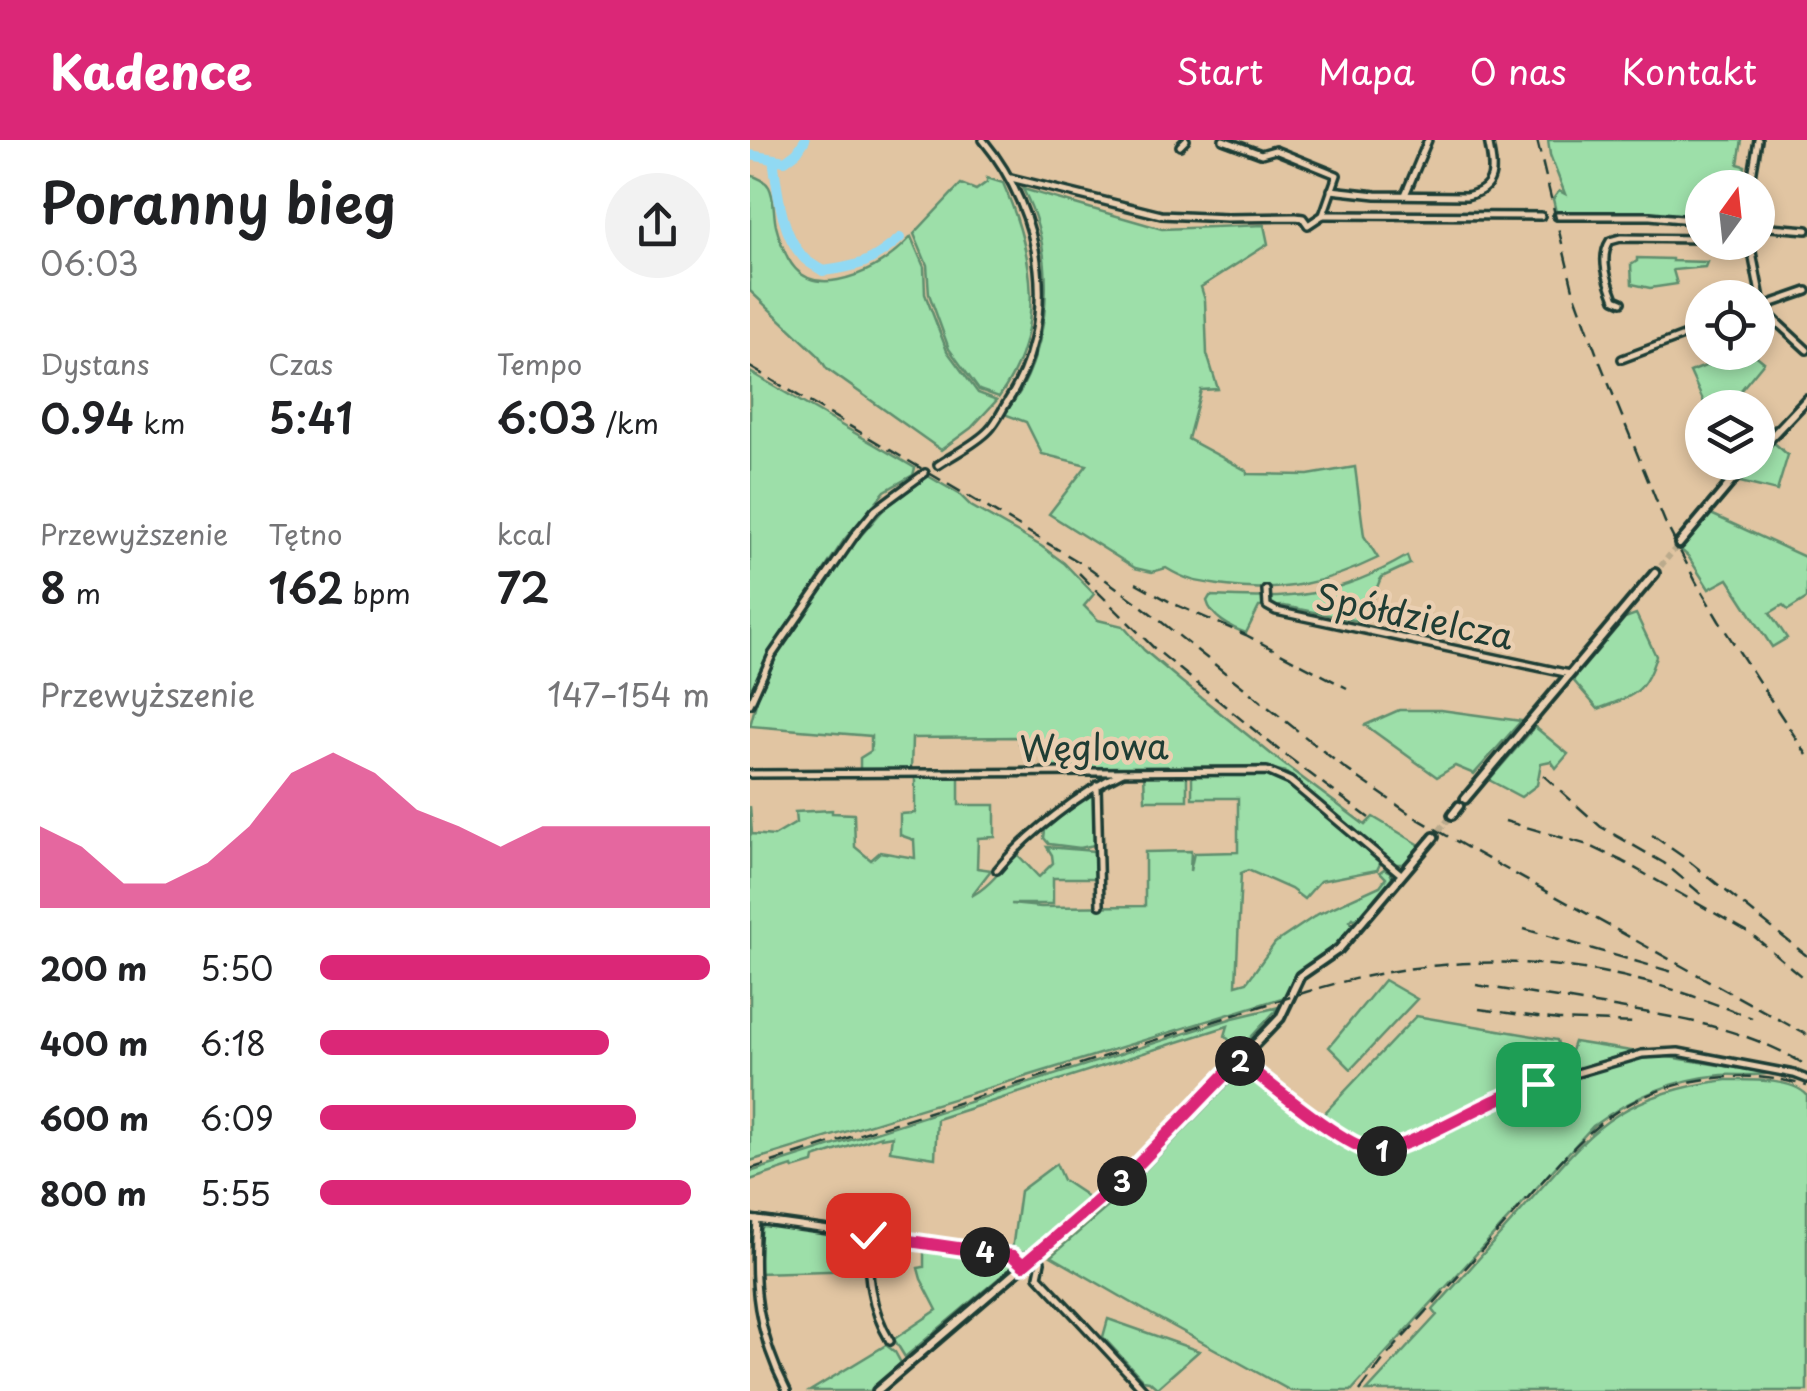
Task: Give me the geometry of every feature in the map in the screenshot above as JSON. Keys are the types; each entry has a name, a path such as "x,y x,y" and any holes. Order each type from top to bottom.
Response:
{"main road":[{"path":"1775,433 1807,399"},
{"path":"1679,544 1733,480"},
{"path":"1452,814 1655,573"},
{"path":"877,1391 1131,1172 1280,1018 1300,976 1339,949 1434,836"}],"street":[{"path":"938,465 990,430 1020,385 1033,344 1040,296 1040,266 1028,222 1011,178 983,140"},
{"path":"1180,146 1186,140"},
{"path":"1224,140 1261,154 1275,150 1337,175 1322,215"},
{"path":"1405,195 1428,140"},
{"path":"1331,190 1466,196 1484,188 1493,175 1488,140"},
{"path":"1753,170 1758,140"},
{"path":"1011,178 1161,215 1296,217 1308,224 1322,215 1541,216"},
{"path":"1557,216 1685,219"},
{"path":"1775,227 1807,230"},
{"path":"1622,302 1615,299 1606,274 1605,251 1610,241 1685,240"},
{"path":"1775,303 1807,291"},
{"path":"1775,321 1807,350"},
{"path":"1622,359 1685,335"},
{"path":"750,704 772,655 850,542 875,510 924,473"},
{"name":"Spółdzielcza","path":"1266,590 1267,606 1276,612 1570,674"},
{"name":"Węglowa","path":"750,774 1252,769 1274,772 1290,781 1402,875"},
{"path":"996,870 1027,840 1098,785 1126,770"},
{"path":"1098,785 1100,905"},
{"path":"1239,1060 1320,1122 1376,1152 1436,1132 1526,1088 1642,1054 1678,1052 1807,1079"},
{"path":"788,1391 772,1359 757,1306 754,1220 1013,1256 1023,1265"},
{"path":"868,1235 870,1294 890,1341"},
{"path":"1036,1255 1041,1262 1038,1276 1145,1391"}],"green space":[{"path":"1548,140 1742,140 1738,164 1745,166 1745,170 1685,170 1685,216 1556,212 1553,199 1559,191 1565,194"},
{"path":"750,175 769,187 776,226 789,260 795,269 813,280 838,280 869,270 911,237 924,267 925,294 947,351 978,393 997,400 971,428 941,450 827,369 817,354 750,291"},
{"path":"987,178 1003,183 1014,210 1031,292 1024,345 999,397 979,390 949,349 929,294 927,265 914,234 961,184 976,190"},
{"path":"1023,189 1162,229 1264,225 1268,244 1201,287 1207,354 1218,389 1201,390 1188,439 1247,474 1308,475 1355,467 1364,536 1378,558 1304,584 1266,588 1226,586 1188,579 1166,568 1152,572 1135,568 1049,514 1087,465 1042,454 1026,422 1004,414 1032,365 1044,314 1046,288 1040,237"},
{"path":"1637,258 1707,262 1705,267 1673,270 1677,284 1650,288 1632,284 1631,265"},
{"path":"1757,370 1741,390 1698,390 1690,372"},
{"path":"750,372 915,468 913,475 885,491 844,540 775,644 750,700"},
{"path":"1775,444 1788,455 1777,491 1740,482 1775,480"},
{"path":"928,476 1064,563 1094,594 1084,606 1098,620 1123,626 1144,650 1365,825 1373,817 1420,845 1404,864 1394,864 1285,772 1262,766 1047,769 1045,746 1019,743 1018,737 912,738 911,771 860,772 860,758 871,751 871,736 750,726 758,696 777,656 844,555 884,509"},
{"path":"1711,514 1807,558 1807,598 1788,610 1783,605 1770,613 1787,638 1772,647 1728,579 1709,589 1681,550"},
{"path":"1407,556 1410,564 1380,580 1363,622 1284,606 1259,607 1246,633 1217,617 1207,601 1210,596 1312,593 1357,581"},
{"path":"1636,614 1656,656 1652,669 1636,692 1598,709 1573,680 1625,618"},
{"path":"1399,710 1441,710 1521,721 1474,774 1455,766 1437,777 1365,725"},
{"path":"1535,727 1568,754 1556,768 1551,761 1541,763 1537,785 1521,797 1489,780"},
{"path":"1250,771 1285,780 1379,858 1380,864 1377,870 1320,881 1304,899 1248,870 1241,873 1236,985 1247,982 1275,943 1318,914 1380,886 1386,878 1380,872 1384,869 1392,877 1357,921 1350,921 1353,925 1339,941 1298,973 1285,997 750,1161 750,806 752,834 774,836 796,823 795,812 832,810 854,814 855,847 871,860 880,852 915,858 914,840 900,835 900,814 915,813 915,777 959,776 959,805 995,805 995,837 978,838 977,868 991,870 971,896 1038,834 1018,855 1039,877 1053,863 1047,847 1094,851 1095,878 1053,878 1053,904 1011,904 1145,906 1145,852 1191,851 1190,871 1194,853 1238,852 1238,798 1192,798 1192,774"},
{"path":"1187,773 1187,800 1145,800 1144,774"},
{"path":"1093,790 1094,845 1080,848 1049,844 1044,838 1045,830"},
{"path":"1384,980 1417,999 1351,1069 1329,1047"},
{"path":"1279,1007 1239,1050 1225,1036 1228,1026 937,1119 935,1158 890,1151 892,1136 881,1136 814,1158 813,1163 750,1180 750,1172 1233,1018"},
{"path":"1416,1016 1557,1040 1560,1051 1571,1051 1574,1042 1769,1073 1704,1077 1670,1085 1638,1098 1593,1126 1351,1391 1291,1391 1051,1256 1119,1197 1243,1069 1316,1122"},
{"path":"1726,1080 1791,1085 1807,1095 1807,1391 1367,1391 1437,1315 1433,1310 1594,1132 1617,1115 1656,1096"},
{"path":"1056,1164 1063,1180 1089,1201 1031,1249 1012,1250 1020,1191"},
{"path":"766,1225 861,1238 863,1270 757,1273 759,1229"},
{"path":"924,1247 1006,1258 1012,1267 905,1357 894,1339 937,1310 918,1268 924,1267"},
{"path":"1108,1319 1199,1351 1157,1388 1143,1380 1103,1337"},
{"path":"886,1345 901,1363 871,1391 810,1391"}],"waterway":[{"path":"750,155 785,161 805,140"},
{"path":"773,159 789,235 813,265 823,271 856,265 900,238"}],"tunnel":[{"path":"1655,573 1679,544"},
{"path":"1434,837 1452,815"}],"railway":[{"path":"1537,140 1573,289 1665,522 1719,621 1807,755"},
{"path":"750,367 1091,569 1343,767 1413,816 1807,1035"},
{"path":"1079,573 1154,648 1369,818"},
{"path":"1136,583 1347,688"},
{"path":"1543,775 1601,827 1664,863 1701,894"},
{"path":"1505,821 1588,845 1622,861 1750,933 1807,981"},
{"path":"1652,835 1807,956"},
{"path":"1524,929 1676,973"},
{"path":"750,1169 1306,992 1389,972 1473,963 1558,966 1656,985 1752,1018"},
{"path":"1476,985 1710,1026 1760,1042 1807,1066"},
{"path":"1479,1009 1559,1020 1638,1023"},
{"path":"1360,1391 1383,1360 1564,1157 1602,1122 1648,1095 1700,1080 1754,1077 1807,1086"}],"route":[{"path":"868,1235 1013,1256 1023,1265 1131,1172 1239,1060 1320,1122 1376,1152 1436,1132 1501,1098 1538,1084"}]}
